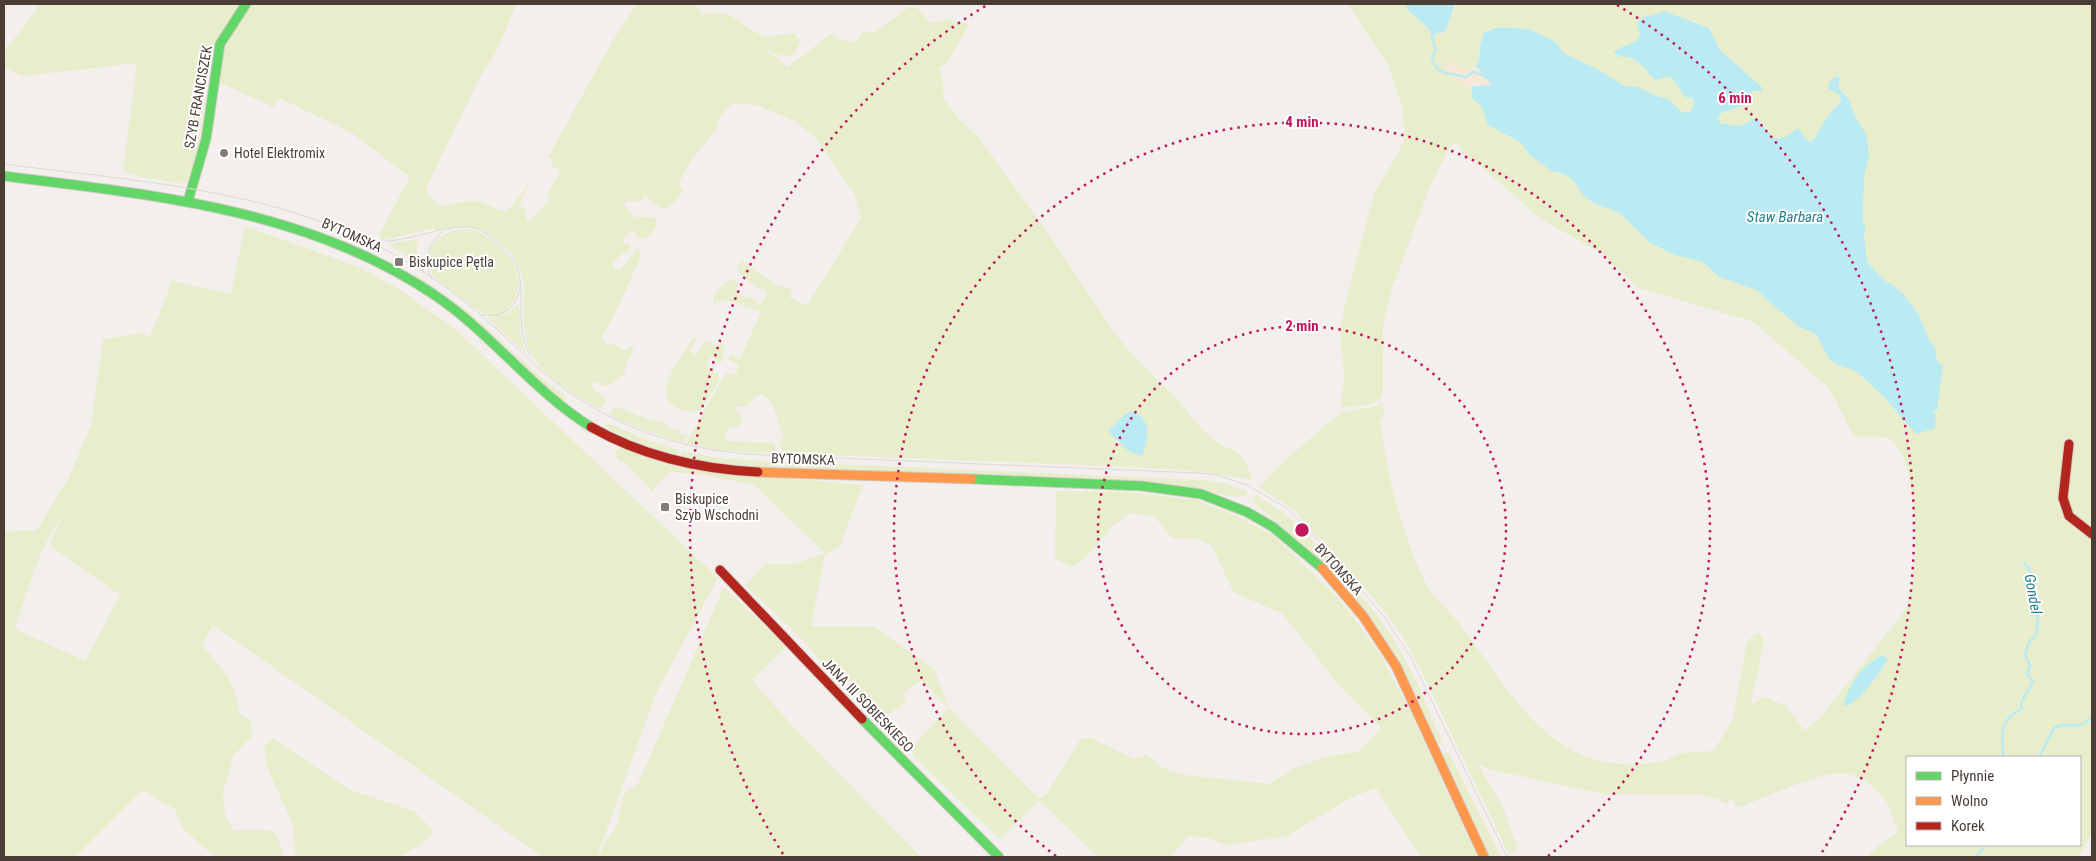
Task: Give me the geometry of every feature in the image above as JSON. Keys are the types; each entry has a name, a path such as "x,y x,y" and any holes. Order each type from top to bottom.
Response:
{"street":[{"name":"SZYB FRANCISZEK","path":"188,201 206,139 220,44 246,4"},
{"name":"BYTOMSKA","path":"4,176 188,201 241,211 292,225 335,242 383,264 419,285 462,315 578,420 606,435 663,458 738,471 1169,489 1221,500 1256,516 1305,553 1333,582 1382,642 1396,666 1484,857"},
{"path":"2069,444 2063,498 2069,516 2092,534"},
{"name":"JANA III SOBIESKIEGO","path":"720,570 888,746 999,857"}],"green space":[{"path":"34,4 240,4 223,30 212,56 197,153 185,184 141,177 123,171 137,63 23,76 4,67 4,52 38,8"},
{"path":"253,4 516,4 497,50 481,75 426,188 436,205 477,201 504,211 509,209 529,184 519,204 526,211 525,215 528,221 531,221 549,200 548,194 560,172 558,168 551,167 554,159 548,157 612,42 637,4 693,4 700,9 701,15 722,13 729,15 766,37 794,33 800,41 795,53 785,56 768,52 788,67 832,33 839,40 855,42 861,37 862,31 873,33 909,7 917,8 931,23 950,19 955,23 966,23 969,25 948,61 938,68 942,74 943,98 959,119 979,138 1047,232 1111,328 1132,355 1173,395 1216,442 1240,454 1247,465 1252,480 1204,472 1156,468 784,454 779,444 783,437 776,413 766,396 762,395 755,397 746,406 736,407 736,410 743,418 742,421 737,426 727,429 725,435 728,441 774,443 777,454 719,450 686,443 725,374 736,374 739,365 729,360 730,355 740,359 761,312 724,299 722,302 717,300 714,306 716,293 732,279 738,283 737,294 756,300 760,304 767,296 765,291 752,283 736,267 742,261 774,284 792,289 789,297 807,306 861,218 855,195 815,137 795,121 756,105 732,103 719,118 716,129 691,161 678,184 683,189 680,196 666,209 660,208 645,196 639,202 630,200 624,205 635,217 654,217 657,221 654,230 647,237 640,239 636,237 637,232 632,231 624,238 623,244 630,244 630,251 620,255 613,263 613,268 620,270 638,248 641,257 601,338 606,344 616,345 624,351 631,347 634,350 626,363 625,373 612,384 604,386 595,381 592,383 593,389 606,399 601,410 572,393 545,372 532,355 525,331 524,293 521,271 517,261 510,252 488,234 467,226 435,231 434,228 381,241 380,233 410,177 349,131 279,98 273,107 219,82 220,69 229,40","holes":["1133,411 1140,415 1148,432 1142,456 1128,450 1115,440 1125,414"]},
{"path":"1348,4 1404,4 1426,26 1432,35 1445,32 1456,4 2092,4 2092,831 2079,857 1868,857 1872,851 1898,832 1889,806 1881,794 1862,779 1847,774 1830,774 1818,777 1738,808 1732,799 1725,804 1719,799 1703,795 1604,794 1492,770 1478,764 1502,805 1518,849 1509,855 1426,680 1402,635 1375,600 1292,509 1259,487 1281,464 1340,413 1377,406 1382,403 1385,416 1380,419 1390,481 1408,541 1427,586 1462,627 1505,687 1538,725 1557,741 1578,753 1609,763 1625,764 1657,762 1667,760 1678,754 1713,751 1733,720 1746,646 1751,638 1760,633 1764,641 1751,704 1765,697 1786,706 1805,731 1819,719 1903,613 1908,601 1915,566 1914,506 1911,485 1900,450 1891,440 1877,436 1862,437 1853,435 1829,388 1756,324 1639,288 1602,254 1540,218 1481,166 1462,153 1460,146 1454,143 1448,150 1429,189 1391,291 1383,326 1383,394 1371,404 1341,408 1344,376 1340,332 1346,300 1375,191 1398,154 1405,136 1402,107 1388,65","holes":["1668,12 1683,19 1695,21 1711,34 1720,50 1763,88 1761,91 1753,91 1740,106 1720,113 1718,119 1720,123 1741,126 1754,119 1763,125 1773,138 1784,138 1798,128 1805,139 1812,142 1829,114 1841,102 1840,95 1831,90 1829,85 1834,77 1839,76 1838,88 1849,99 1854,114 1867,136 1869,156 1864,177 1863,223 1866,228 1864,236 1867,262 1882,278 1903,293 1919,315 1929,340 1935,347 1937,360 1943,366 1937,411 1933,410 1916,434 1884,397 1856,371 1838,365 1824,350 1816,334 1799,327 1756,290 1719,277 1703,262 1676,255 1650,243 1620,213 1595,204 1583,195 1573,180 1564,174 1551,171 1531,156 1520,142 1488,125 1483,107 1472,98 1474,84 1465,87 1454,77 1446,74 1475,68 1475,63 1479,62 1480,45 1484,32 1489,29 1557,46 1565,54 1587,64 1625,86 1637,87 1644,92 1667,98 1682,112 1688,113 1693,107 1692,98 1685,97 1671,76 1655,79 1641,65 1617,49 1639,40 1645,16","1882,655 1888,659 1875,680 1843,706 1852,683 1857,676 1868,664"]},
{"path":"245,226 361,268 397,288 454,328 718,578 656,693 597,857 543,857 213,625 202,645 227,676 235,693 239,714 251,721 252,736 233,756 222,797 226,817 233,830 260,830 275,833 283,852 281,857 215,857 183,829 175,809 142,790 75,857 4,857 4,532 37,530 70,475 91,425 103,339 142,333 150,337 172,281 231,294","holes":["65,515 57,527 50,546 120,595 85,661 15,629 42,552 49,537"]},
{"path":"466,229 477,232 493,242 503,250 516,268 518,276 517,293 514,302 502,313 494,315 481,312 435,278 430,268 430,251 439,238 456,230"},
{"path":"418,239 416,261 388,244"},
{"path":"416,274 469,312 550,385 564,394 566,401 558,398 490,333 454,303 415,276"},
{"path":"519,303 520,333 526,353 488,318 507,314"},
{"path":"698,336 689,351 695,355 706,340 717,346 719,344 724,345 723,361 716,364 718,360 711,357 706,366 713,369 714,373 719,374 719,380 700,411 687,411 674,406 668,399 666,391 671,373 693,338"},
{"path":"615,407 652,420 662,421 671,430 678,429 682,435 687,434 683,443 633,426 609,415"},
{"path":"605,422 644,439 679,450 678,457 613,433 606,426"},
{"path":"623,448 669,465 695,470 863,485 839,548 825,554 811,626 874,627 934,669 949,708 921,680 903,694 907,702 885,716 837,668 831,673 798,635 745,585 765,564 795,564 825,553 754,485 699,474 669,472 652,491 623,461 621,463 615,456 617,449"},
{"path":"682,451 718,458 778,462 778,467 712,464 681,458"},
{"path":"785,462 1202,480 1227,484 1247,492 1246,496 1237,497 1157,484 786,469"},
{"path":"1056,491 1127,492 1196,500 1234,515 1273,535 1339,599 1379,652 1410,711 1477,857 1421,857 1376,788 1350,798 1285,837 1226,845 1209,838 1188,836 1171,857 1098,857 1039,800 1000,839 913,756 913,745 949,708 1039,799 1047,794 1080,740 1089,737 1134,759 1147,755 1162,768 1185,775 1270,784 1292,769 1326,757 1359,751 1381,728 1339,685 1282,613 1234,593 1212,546 1198,539 1172,538 1154,516 1130,513 1113,525 1085,558 1072,567 1055,559"},
{"path":"1256,495 1286,515 1305,532 1369,605 1394,639 1417,682 1443,744 1437,742 1386,640 1319,559 1253,502"},
{"path":"724,587 786,647 752,680 795,729 921,857 598,857 617,826 624,792 638,784"},
{"path":"274,739 348,789 414,811 434,831 421,845 398,857 295,857 293,824 266,765 265,745"},
{"path":"1442,753 1449,753 1501,857 1490,857"}],"sand":[{"path":"1454,61 1461,70 1479,69 1488,77 1492,85 1474,84 1465,87 1454,77 1442,71"}],"water":[{"path":"1404,4 1455,4 1445,32 1432,35 1427,27"},
{"name":"Staw Barbara","path":"1664,11 1709,28 1720,50 1763,88 1761,91 1753,91 1742,106 1721,113 1718,119 1720,123 1741,126 1754,119 1758,119 1773,138 1784,138 1798,128 1806,139 1812,142 1829,114 1841,102 1840,95 1828,89 1830,81 1836,76 1840,77 1838,88 1849,99 1854,114 1867,136 1869,156 1864,177 1863,223 1866,228 1864,236 1867,262 1882,278 1903,293 1919,315 1929,340 1935,347 1937,360 1943,366 1937,411 1933,410 1933,413 1936,414 1935,428 1916,434 1884,397 1856,371 1838,365 1829,359 1816,334 1799,327 1756,290 1719,277 1703,262 1675,255 1650,243 1620,213 1595,204 1583,195 1573,180 1564,174 1551,171 1531,156 1520,142 1488,125 1482,107 1472,98 1472,86 1491,85 1488,77 1475,66 1479,61 1480,45 1484,32 1500,27 1529,29 1554,41 1565,54 1597,69 1625,86 1637,87 1657,96 1667,98 1682,112 1688,113 1693,107 1692,98 1685,97 1671,76 1655,80 1634,60 1618,57 1614,52 1638,39 1641,35 1637,27 1639,20"},
{"path":"1133,411 1144,420 1146,425 1147,437 1142,456 1128,451 1108,431 1125,414"},
{"path":"1882,655 1888,659 1874,679 1856,700 1843,706 1852,683 1857,676 1868,664"}],"waterway":[{"name":"Gondel","path":"1432,35 1436,51 1432,56 1436,67 1449,74 1466,77 1472,72 1483,75 1492,82"},
{"name":"Gondel","path":"2003,756 2002,735 2005,724 2013,714 2021,709 2022,701 2033,682 2027,674 2030,665 2025,655 2029,642 2036,635 2038,623 2031,573 2025,563"},
{"path":"2040,756 2054,728 2061,725 2081,725 2092,718"},
{"path":"1975,857 1985,846"}],"tram line":[{"path":"4,164 199,190 295,213 341,229 386,250 447,288 488,321 554,381 578,398 602,413 627,425 679,443 735,453 764,455 1199,473 1217,475 1247,485 1288,509 1326,548 1385,618 1410,656 1507,857"},
{"path":"373,241 399,240 440,230 465,227 475,228 485,233 509,254 518,269 521,283 523,335 530,355"},
{"path":"432,279 429,273 428,254 433,242 442,232"},
{"path":"479,314 495,316 507,310 516,300 520,285"}],"traffic: fast":[{"path":"188,201 206,139 220,44 246,4"},
{"path":"4,176 172,199 228,210 282,225 335,243 387,267 436,296 476,327 550,397 591,427"},
{"path":"972,479 1142,486 1201,494 1247,512 1273,527 1322,568"},
{"path":"862,719 999,857"}],"traffic: slow":[{"path":"758,472 972,479"},
{"path":"1322,568 1363,616 1396,666 1484,857"}],"traffic: jam":[{"path":"591,427 630,446 672,459 714,468 758,472"},
{"path":"2069,444 2063,498 2069,516 2092,534"},
{"path":"720,570 862,719"}],"place":[{"name":"Hotel Elektromix","path":"224,153"},
{"name":"Biskupice Pętla","path":"399,262"},
{"name":"Biskupice Szyb Wschodni","path":"665,507"}]}
